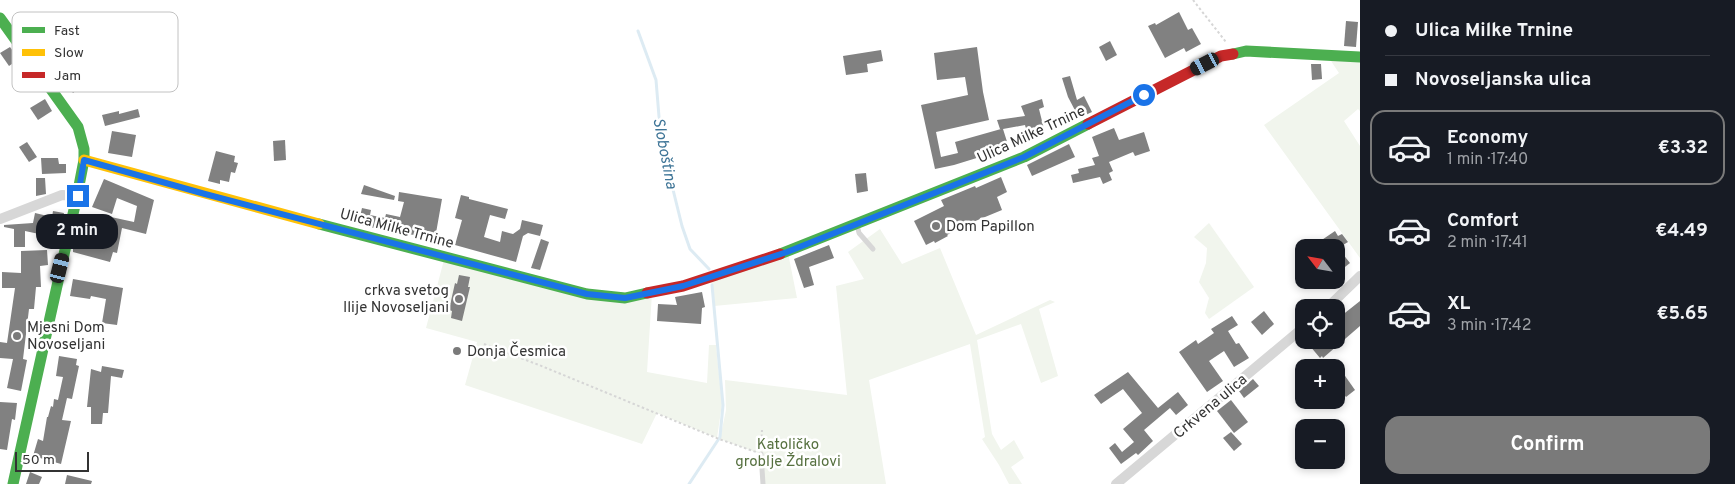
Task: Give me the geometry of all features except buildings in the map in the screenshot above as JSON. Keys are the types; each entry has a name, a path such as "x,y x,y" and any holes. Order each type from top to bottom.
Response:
{"street":[{"path":"0,18 12,35"},
{"name":"Ulica Milke Trnine","path":"84,160 217,197 587,294 625,298 683,286 787,252 1024,157 1221,56 1246,51 1360,57"},
{"path":"13,484 60,268 78,196 84,160 84,149 78,127 53,92"},
{"path":"0,219 62,196 78,196"},
{"path":"1336,299 1360,276"},
{"name":"Crkvena ulica","path":"1116,484 1295,335"}],"lane":[{"path":"856,225 859,233 873,249"},
{"path":"761,454 763,484"}],"path":[{"path":"1193,0 1225,41 1237,53"},
{"path":"484,344 761,454 762,430"}],"green space":[{"path":"1327,55 1360,57 1360,111 1358,109 1344,121 1360,146 1360,258 1264,125 1339,73"},
{"path":"1209,223 1254,287 1209,319 1205,313 1209,298 1199,282 1206,263 1207,248 1194,237"},
{"name":"Katoličko groblje Ždralovi","path":"880,229 902,264 940,248 976,335 1050,300 1055,302 1039,309 1058,376 1041,383 1021,324 977,340 992,434 1001,450 1014,440 1024,458 1011,467 1022,484 1009,484 982,439 985,437 970,344 869,380 886,484 762,484 761,454 720,439 726,410 725,380 847,395 836,286 864,279 848,252"},
{"path":"788,253 797,298 714,306 711,278"},
{"path":"445,256 587,294 652,293 647,372 707,383 709,345 716,345 722,404 717,438 657,413 642,444 465,385 477,342 426,328"}],"waterway":[{"name":"Sloboština","path":"638,31 656,80 661,141 682,226 690,249 709,269"},
{"name":"Sloboština","path":"689,484 720,437 723,405 712,285"}],"traffic: fast":[{"path":"0,18 12,35"},
{"path":"1233,54 1246,51 1360,57"},
{"path":"13,484 84,160 84,149 78,127 53,92"},
{"path":"780,254 1024,157 1088,124"},
{"path":"319,224 587,294 625,298 647,293"}],"traffic: slow":[{"path":"84,160 319,224"}],"traffic: jam":[{"path":"1088,124 1221,56 1233,54"},
{"path":"647,293 683,286 780,254"}],"place":[{"name":"Dom Papillon","path":"936,226"},
{"name":"crkva svetog Ilije Novoseljani","path":"459,299"},
{"name":"Mjesni Dom Novoseljani","path":"17,336"},
{"name":"Donja Česmica","path":"457,351"}],"route":[{"path":"78,196 84,160 107,168 587,294 625,298 683,286 787,252 885,214 1024,157 1144,95"}]}
